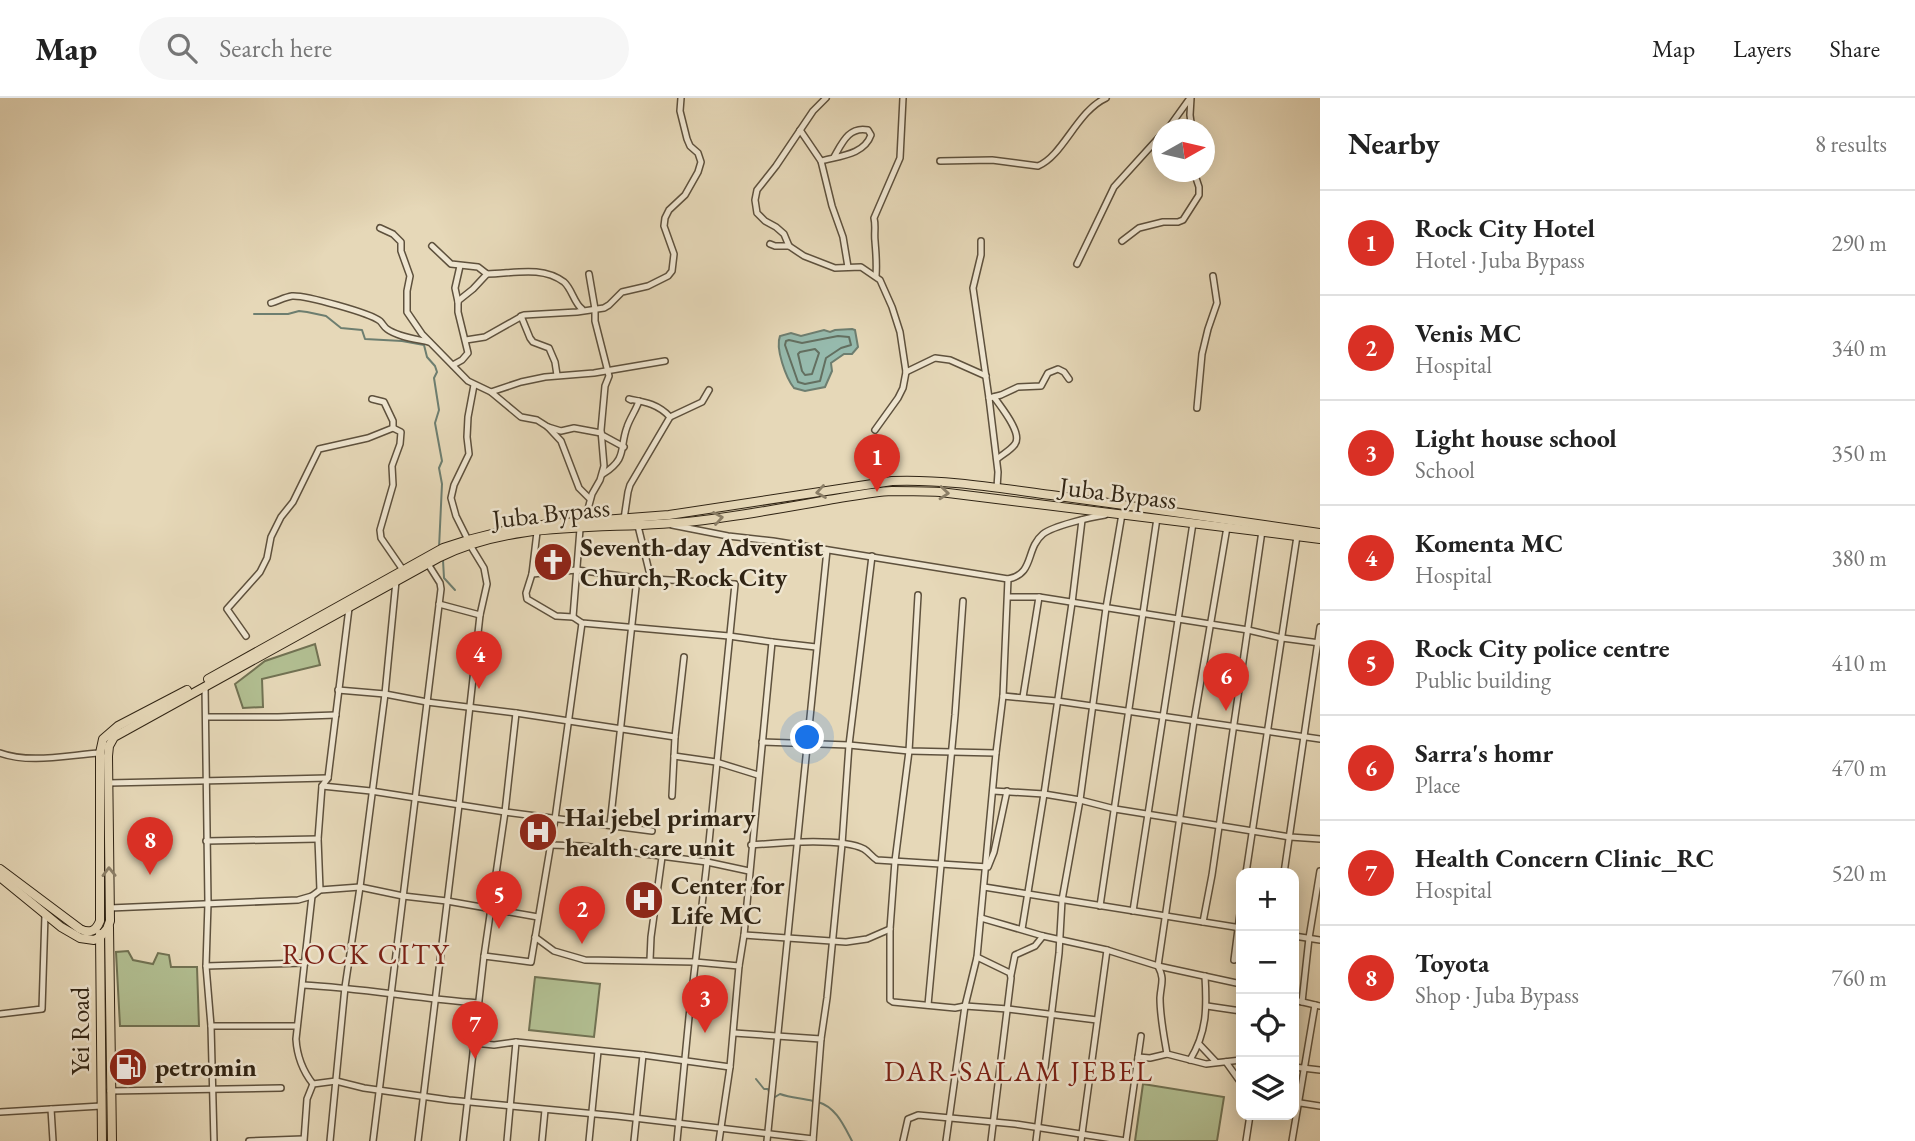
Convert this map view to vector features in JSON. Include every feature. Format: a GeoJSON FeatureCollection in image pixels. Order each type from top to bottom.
{"type":"FeatureCollection","features":[{"type":"Feature","properties":{"kind":"main road","name":"Juba Bypass"},"geometry":{"type":"LineString","coordinates":[[109,926],[108,783],[109,746],[114,737],[469,542],[511,529],[669,515],[891,481],[946,481],[1320,533]]}},
{"type":"Feature","properties":{"kind":"main road","name":"Juba Bypass"},"geometry":{"type":"LineString","coordinates":[[100,753],[103,739],[118,726],[443,548],[469,542],[537,532],[668,525],[888,491],[940,492],[1320,539]]}},
{"type":"Feature","properties":{"kind":"main road"},"geometry":{"type":"LineString","coordinates":[[0,869],[80,929],[93,932],[97,928],[100,921],[100,753]]}},
{"type":"Feature","properties":{"kind":"main road"},"geometry":{"type":"LineString","coordinates":[[0,877],[72,934],[88,940],[105,934],[109,926]]}},
{"type":"Feature","properties":{"kind":"main road","name":"Yei Road"},"geometry":{"type":"LineString","coordinates":[[100,921],[102,1141]]}},
{"type":"Feature","properties":{"kind":"main road","name":"Yei Road"},"geometry":{"type":"LineString","coordinates":[[109,926],[112,1141]]}},
{"type":"Feature","properties":{"kind":"street"},"geometry":{"type":"LineString","coordinates":[[466,340],[485,337],[512,320],[529,314],[604,308],[626,290],[660,281],[668,276],[672,271],[674,254],[664,226],[665,218],[669,210],[685,195],[701,162],[698,153],[687,139],[680,111],[681,98]]}},
{"type":"Feature","properties":{"kind":"street"},"geometry":{"type":"LineString","coordinates":[[826,98],[813,111],[757,190],[755,200],[757,213],[784,234],[789,246],[804,256],[835,268],[861,267],[880,280],[900,332],[906,372],[898,398],[876,430]]}},
{"type":"Feature","properties":{"kind":"street"},"geometry":{"type":"LineString","coordinates":[[876,276],[877,226],[874,218],[900,159],[903,98]]}},
{"type":"Feature","properties":{"kind":"street"},"geometry":{"type":"LineString","coordinates":[[940,161],[992,160],[1038,166],[1046,162],[1087,112],[1106,98]]}},
{"type":"Feature","properties":{"kind":"street"},"geometry":{"type":"LineString","coordinates":[[1175,119],[1190,98]]}},
{"type":"Feature","properties":{"kind":"street"},"geometry":{"type":"LineString","coordinates":[[1190,98],[1191,119]]}},
{"type":"Feature","properties":{"kind":"street"},"geometry":{"type":"LineString","coordinates":[[800,130],[821,161],[843,237],[848,267]]}},
{"type":"Feature","properties":{"kind":"street"},"geometry":{"type":"LineString","coordinates":[[821,161],[854,152],[868,143],[871,135],[868,130],[856,130],[848,135],[834,157]]}},
{"type":"Feature","properties":{"kind":"street"},"geometry":{"type":"LineString","coordinates":[[1077,264],[1114,187],[1152,146]]}},
{"type":"Feature","properties":{"kind":"street"},"geometry":{"type":"LineString","coordinates":[[1122,241],[1139,228],[1183,220],[1199,195],[1197,182]]}},
{"type":"Feature","properties":{"kind":"street"},"geometry":{"type":"LineString","coordinates":[[380,228],[393,234],[401,242],[401,251],[410,276],[407,312],[429,342],[468,381],[491,392],[521,417],[561,431],[574,428],[601,434],[624,447]]}},
{"type":"Feature","properties":{"kind":"street"},"geometry":{"type":"LineString","coordinates":[[981,241],[981,255],[972,288],[986,376],[992,397],[997,488]]}},
{"type":"Feature","properties":{"kind":"street"},"geometry":{"type":"LineString","coordinates":[[770,244],[789,246]]}},
{"type":"Feature","properties":{"kind":"street"},"geometry":{"type":"LineString","coordinates":[[432,246],[451,264],[478,267],[487,274]]}},
{"type":"Feature","properties":{"kind":"street"},"geometry":{"type":"LineString","coordinates":[[453,365],[467,355],[455,288],[460,266]]}},
{"type":"Feature","properties":{"kind":"street"},"geometry":{"type":"LineString","coordinates":[[458,302],[487,274],[521,271],[549,276],[567,286],[581,309],[592,309]]}},
{"type":"Feature","properties":{"kind":"street"},"geometry":{"type":"LineString","coordinates":[[588,509],[602,475],[604,391],[609,380],[592,309],[589,274]]}},
{"type":"Feature","properties":{"kind":"street"},"geometry":{"type":"LineString","coordinates":[[1197,408],[1202,354],[1217,303],[1213,276]]}},
{"type":"Feature","properties":{"kind":"street"},"geometry":{"type":"LineString","coordinates":[[271,303],[294,296],[315,299],[349,308],[381,322],[386,329],[429,342]]}},
{"type":"Feature","properties":{"kind":"street"},"geometry":{"type":"LineString","coordinates":[[521,316],[533,342],[549,348],[555,362],[556,375]]}},
{"type":"Feature","properties":{"kind":"street"},"geometry":{"type":"LineString","coordinates":[[906,372],[935,358],[950,360],[986,376]]}},
{"type":"Feature","properties":{"kind":"street"},"geometry":{"type":"LineString","coordinates":[[491,392],[556,375],[665,361]]}},
{"type":"Feature","properties":{"kind":"street"},"geometry":{"type":"LineString","coordinates":[[992,397],[1018,387],[1041,386],[1048,373],[1058,369],[1069,379]]}},
{"type":"Feature","properties":{"kind":"street"},"geometry":{"type":"LineString","coordinates":[[418,1141],[480,615],[487,584],[486,574],[456,516],[451,498],[454,485],[469,454],[468,417],[474,385]]}},
{"type":"Feature","properties":{"kind":"street"},"geometry":{"type":"LineString","coordinates":[[624,519],[630,485],[670,416],[702,402],[709,390]]}},
{"type":"Feature","properties":{"kind":"street"},"geometry":{"type":"LineString","coordinates":[[992,397],[1010,420],[1018,438],[1017,442],[997,459]]}},
{"type":"Feature","properties":{"kind":"street"},"geometry":{"type":"LineString","coordinates":[[372,399],[384,402],[393,421],[393,428]]}},
{"type":"Feature","properties":{"kind":"street"},"geometry":{"type":"LineString","coordinates":[[631,400],[629,399],[662,408],[670,416]]}},
{"type":"Feature","properties":{"kind":"street"},"geometry":{"type":"LineString","coordinates":[[602,475],[614,466],[620,457],[627,428],[639,401]]}},
{"type":"Feature","properties":{"kind":"street"},"geometry":{"type":"LineString","coordinates":[[548,427],[561,441],[579,488],[590,499]]}},
{"type":"Feature","properties":{"kind":"street"},"geometry":{"type":"LineString","coordinates":[[246,636],[227,609],[260,572],[268,558],[271,537],[281,517],[293,502],[319,449],[368,438],[393,428],[401,432],[400,444],[392,466],[393,485],[380,530],[381,538],[403,570]]}},
{"type":"Feature","properties":{"kind":"street"},"geometry":{"type":"LineString","coordinates":[[668,525],[1008,579],[1023,573],[1034,545],[1042,534],[1090,517],[1122,513],[1080,800],[1062,900],[1052,1014],[1036,1141]]}},
{"type":"Feature","properties":{"kind":"street"},"geometry":{"type":"LineString","coordinates":[[1100,906],[1157,518]]}},
{"type":"Feature","properties":{"kind":"street"},"geometry":{"type":"LineString","coordinates":[[1022,929],[1044,794],[1082,520]]}},
{"type":"Feature","properties":{"kind":"street"},"geometry":{"type":"LineString","coordinates":[[1133,911],[1193,523]]}},
{"type":"Feature","properties":{"kind":"street"},"geometry":{"type":"LineString","coordinates":[[638,526],[652,579]]}},
{"type":"Feature","properties":{"kind":"street"},"geometry":{"type":"LineString","coordinates":[[1167,1054],[1160,998],[1163,976],[1158,966],[1194,721],[1227,527]]}},
{"type":"Feature","properties":{"kind":"street"},"geometry":{"type":"LineString","coordinates":[[573,617],[580,529]]}},
{"type":"Feature","properties":{"kind":"street"},"geometry":{"type":"LineString","coordinates":[[1203,922],[1209,899],[1262,531]]}},
{"type":"Feature","properties":{"kind":"street"},"geometry":{"type":"LineString","coordinates":[[537,532],[527,598],[556,616],[573,617],[582,623],[816,647]]}},
{"type":"Feature","properties":{"kind":"street"},"geometry":{"type":"LineString","coordinates":[[1247,868],[1297,536]]}},
{"type":"Feature","properties":{"kind":"street"},"geometry":{"type":"LineString","coordinates":[[767,1141],[827,550]]}},
{"type":"Feature","properties":{"kind":"street"},"geometry":{"type":"LineString","coordinates":[[313,1084],[336,1081],[467,1102],[720,1127],[814,1140],[849,745],[872,556]]}},
{"type":"Feature","properties":{"kind":"street"},"geometry":{"type":"LineString","coordinates":[[373,1141],[439,604],[440,583],[428,564]]}},
{"type":"Feature","properties":{"kind":"street"},"geometry":{"type":"LineString","coordinates":[[532,574],[577,570],[637,578],[735,584],[677,1141]]}},
{"type":"Feature","properties":{"kind":"street"},"geometry":{"type":"LineString","coordinates":[[610,825],[637,578]]}},
{"type":"Feature","properties":{"kind":"street"},"geometry":{"type":"LineString","coordinates":[[946,1141],[965,1006],[977,957],[1003,696],[1008,579]]}},
{"type":"Feature","properties":{"kind":"street"},"geometry":{"type":"LineString","coordinates":[[330,1141],[345,987],[385,694],[396,582]]}},
{"type":"Feature","properties":{"kind":"street"},"geometry":{"type":"LineString","coordinates":[[918,595],[909,751],[895,861],[890,929],[890,1000],[1008,1009],[1097,1020]]}},
{"type":"Feature","properties":{"kind":"street"},"geometry":{"type":"LineString","coordinates":[[1008,597],[1039,597],[1319,643]]}},
{"type":"Feature","properties":{"kind":"street"},"geometry":{"type":"LineString","coordinates":[[1023,697],[1039,597]]}},
{"type":"Feature","properties":{"kind":"street"},"geometry":{"type":"LineString","coordinates":[[928,1005],[963,601]]}},
{"type":"Feature","properties":{"kind":"street"},"geometry":{"type":"LineString","coordinates":[[439,604],[480,615]]}},
{"type":"Feature","properties":{"kind":"street"},"geometry":{"type":"LineString","coordinates":[[320,890],[318,839],[322,786],[328,778],[349,608]]}},
{"type":"Feature","properties":{"kind":"street"},"geometry":{"type":"LineString","coordinates":[[484,956],[531,962],[555,818],[582,623]]}},
{"type":"Feature","properties":{"kind":"street"},"geometry":{"type":"LineString","coordinates":[[1285,868],[1320,627]]}},
{"type":"Feature","properties":{"kind":"street"},"geometry":{"type":"LineString","coordinates":[[719,1141],[734,1034],[772,642]]}},
{"type":"Feature","properties":{"kind":"street"},"geometry":{"type":"LineString","coordinates":[[672,796],[684,657]]}},
{"type":"Feature","properties":{"kind":"street"},"geometry":{"type":"LineString","coordinates":[[205,686],[208,903],[206,966],[211,1027],[214,1141]]}},
{"type":"Feature","properties":{"kind":"street"},"geometry":{"type":"LineString","coordinates":[[338,690],[385,694],[675,737]]}},
{"type":"Feature","properties":{"kind":"street"},"geometry":{"type":"LineString","coordinates":[[1003,696],[1057,701],[1320,739]]}},
{"type":"Feature","properties":{"kind":"street"},"geometry":{"type":"LineString","coordinates":[[463,1141],[516,713]]}},
{"type":"Feature","properties":{"kind":"street"},"geometry":{"type":"LineString","coordinates":[[206,717],[278,718],[336,715]]}},
{"type":"Feature","properties":{"kind":"street"},"geometry":{"type":"LineString","coordinates":[[762,742],[996,754]]}},
{"type":"Feature","properties":{"kind":"street"},"geometry":{"type":"LineString","coordinates":[[0,753],[15,757],[33,757],[100,753]]}},
{"type":"Feature","properties":{"kind":"street"},"geometry":{"type":"LineString","coordinates":[[674,757],[716,762],[758,775]]}},
{"type":"Feature","properties":{"kind":"street"},"geometry":{"type":"LineString","coordinates":[[108,783],[328,778]]}},
{"type":"Feature","properties":{"kind":"street"},"geometry":{"type":"LineString","coordinates":[[322,786],[652,831]]}},
{"type":"Feature","properties":{"kind":"street"},"geometry":{"type":"LineString","coordinates":[[993,790],[1044,794],[1115,809],[1290,837],[1320,839]]}},
{"type":"Feature","properties":{"kind":"street"},"geometry":{"type":"LineString","coordinates":[[751,845],[797,842],[842,844],[863,849],[877,860],[988,867],[994,852],[1007,791]]}},
{"type":"Feature","properties":{"kind":"street"},"geometry":{"type":"LineString","coordinates":[[206,841],[318,839]]}},
{"type":"Feature","properties":{"kind":"street"},"geometry":{"type":"LineString","coordinates":[[550,845],[583,846],[707,862],[749,872]]}},
{"type":"Feature","properties":{"kind":"street"},"geometry":{"type":"LineString","coordinates":[[650,960],[662,856]]}},
{"type":"Feature","properties":{"kind":"street"},"geometry":{"type":"LineString","coordinates":[[1302,1002],[1320,871]]}},
{"type":"Feature","properties":{"kind":"street"},"geometry":{"type":"LineString","coordinates":[[110,908],[298,900],[312,896],[320,890],[360,887],[538,917]]}},
{"type":"Feature","properties":{"kind":"street"},"geometry":{"type":"LineString","coordinates":[[984,887],[1236,927]]}},
{"type":"Feature","properties":{"kind":"street"},"geometry":{"type":"LineString","coordinates":[[312,896],[297,1026],[297,1049],[304,1073],[313,1084]]}},
{"type":"Feature","properties":{"kind":"street"},"geometry":{"type":"LineString","coordinates":[[0,1014],[42,1009],[45,915]]}},
{"type":"Feature","properties":{"kind":"street"},"geometry":{"type":"LineString","coordinates":[[981,918],[1158,966],[1236,983]]}},
{"type":"Feature","properties":{"kind":"street"},"geometry":{"type":"LineString","coordinates":[[744,935],[846,942],[867,939],[890,929]]}},
{"type":"Feature","properties":{"kind":"street"},"geometry":{"type":"LineString","coordinates":[[1234,960],[1239,931]]}},
{"type":"Feature","properties":{"kind":"street"},"geometry":{"type":"LineString","coordinates":[[991,1141],[1015,955],[1035,946],[1043,936]]}},
{"type":"Feature","properties":{"kind":"street"},"geometry":{"type":"LineString","coordinates":[[535,937],[554,951],[584,960],[650,960],[739,966]]}},
{"type":"Feature","properties":{"kind":"street"},"geometry":{"type":"LineString","coordinates":[[1299,937],[1320,940]]}},
{"type":"Feature","properties":{"kind":"street"},"geometry":{"type":"LineString","coordinates":[[1082,1138],[1107,950]]}},
{"type":"Feature","properties":{"kind":"street"},"geometry":{"type":"LineString","coordinates":[[977,957],[1011,975]]}},
{"type":"Feature","properties":{"kind":"street"},"geometry":{"type":"LineString","coordinates":[[206,966],[305,962]]}},
{"type":"Feature","properties":{"kind":"street"},"geometry":{"type":"LineString","coordinates":[[1190,1060],[1199,1044],[1207,1006],[1205,976]]}},
{"type":"Feature","properties":{"kind":"street"},"geometry":{"type":"LineString","coordinates":[[303,985],[345,987],[478,1003]]}},
{"type":"Feature","properties":{"kind":"street"},"geometry":{"type":"LineString","coordinates":[[1299,1001],[1318,1006],[1299,1089]]}},
{"type":"Feature","properties":{"kind":"street"},"geometry":{"type":"LineString","coordinates":[[1207,1006],[1236,1010]]}},
{"type":"Feature","properties":{"kind":"street"},"geometry":{"type":"LineString","coordinates":[[211,1027],[297,1026]]}},
{"type":"Feature","properties":{"kind":"street"},"geometry":{"type":"LineString","coordinates":[[734,1034],[821,1039]]}},
{"type":"Feature","properties":{"kind":"street"},"geometry":{"type":"LineString","coordinates":[[903,1141],[906,1123],[912,1116],[918,1115],[993,1121],[1082,1138],[1126,1141],[1140,1036]]}},
{"type":"Feature","properties":{"kind":"street"},"geometry":{"type":"LineString","coordinates":[[474,1043],[494,1045],[516,1042],[730,1067]]}},
{"type":"Feature","properties":{"kind":"street"},"geometry":{"type":"LineString","coordinates":[[507,1141],[516,1042]]}},
{"type":"Feature","properties":{"kind":"street"},"geometry":{"type":"LineString","coordinates":[[1199,1044],[1216,1062]]}},
{"type":"Feature","properties":{"kind":"street"},"geometry":{"type":"LineString","coordinates":[[589,1141],[598,1051]]}},
{"type":"Feature","properties":{"kind":"street"},"geometry":{"type":"LineString","coordinates":[[1138,1057],[1150,1058],[1167,1054],[1206,1064],[1236,1061]]}},
{"type":"Feature","properties":{"kind":"street"},"geometry":{"type":"LineString","coordinates":[[634,1141],[643,1055]]}},
{"type":"Feature","properties":{"kind":"street"},"geometry":{"type":"LineString","coordinates":[[1226,1062],[1236,1076]]}},
{"type":"Feature","properties":{"kind":"street"},"geometry":{"type":"LineString","coordinates":[[1299,1068],[1320,1070]]}},
{"type":"Feature","properties":{"kind":"street"},"geometry":{"type":"LineString","coordinates":[[249,1141],[304,1140],[309,1091],[313,1084]]}},
{"type":"Feature","properties":{"kind":"street"},"geometry":{"type":"LineString","coordinates":[[110,1091],[281,1088]]}},
{"type":"Feature","properties":{"kind":"street"},"geometry":{"type":"LineString","coordinates":[[1299,1102],[1320,1105]]}},
{"type":"Feature","properties":{"kind":"street"},"geometry":{"type":"LineString","coordinates":[[0,1112],[101,1105]]}},
{"type":"Feature","properties":{"kind":"street"},"geometry":{"type":"LineString","coordinates":[[51,1109],[53,1141]]}},
{"type":"Feature","properties":{"kind":"street"},"geometry":{"type":"LineString","coordinates":[[542,1141],[545,1110]]}},
{"type":"Feature","properties":{"kind":"street"},"geometry":{"type":"LineString","coordinates":[[1246,1141],[1249,1120]]}},
{"type":"Feature","properties":{"kind":"street"},"geometry":{"type":"LineString","coordinates":[[1292,1141],[1294,1120]]}},
{"type":"Feature","properties":{"kind":"green space"},"geometry":{"type":"Polygon","coordinates":[[[315,644],[320,665],[262,679],[263,707],[243,708],[235,684],[265,661],[315,644]]]}},
{"type":"Feature","properties":{"kind":"green space"},"geometry":{"type":"Polygon","coordinates":[[[128,951],[133,960],[153,964],[158,953],[169,955],[171,967],[197,967],[199,1026],[120,1026],[116,952],[128,951]]]}},
{"type":"Feature","properties":{"kind":"green space"},"geometry":{"type":"Polygon","coordinates":[[[535,977],[600,984],[594,1037],[529,1030],[535,977]]]}},
{"type":"Feature","properties":{"kind":"green space"},"geometry":{"type":"Polygon","coordinates":[[[1143,1084],[1224,1097],[1217,1141],[1135,1141],[1143,1084]]]}},
{"type":"Feature","properties":{"kind":"water"},"geometry":{"type":"Polygon","coordinates":[[[855,330],[858,347],[852,354],[844,354],[831,363],[832,371],[825,387],[805,391],[794,388],[782,363],[780,336],[855,330]]]}},
{"type":"Feature","properties":{"kind":"waterway"},"geometry":{"type":"LineString","coordinates":[[254,314],[307,312],[326,316],[341,328],[362,330],[365,339],[424,345],[427,357],[437,372],[434,378],[439,410],[435,423],[442,461],[439,468],[442,484],[439,548]]}},
{"type":"Feature","properties":{"kind":"waterway"},"geometry":{"type":"LineString","coordinates":[[443,560],[444,578],[455,590]]}},
{"type":"Feature","properties":{"kind":"waterway"},"geometry":{"type":"LineString","coordinates":[[756,1079],[769,1092]]}},
{"type":"Feature","properties":{"kind":"waterway"},"geometry":{"type":"LineString","coordinates":[[775,1097],[780,1094],[813,1101]]}},
{"type":"Feature","properties":{"kind":"waterway"},"geometry":{"type":"LineString","coordinates":[[818,1102],[835,1113],[852,1141]]}},
{"type":"Feature","properties":{"kind":"place","name":"Rock City Hotel"},"geometry":{"type":"Point","coordinates":[877,492]}},
{"type":"Feature","properties":{"kind":"place","name":"Seventh-day Adventist Church, Rock City"},"geometry":{"type":"Point","coordinates":[553,562]}},
{"type":"Feature","properties":{"kind":"place","name":"Komenta MC"},"geometry":{"type":"Point","coordinates":[479,689]}},
{"type":"Feature","properties":{"kind":"place","name":"Sarra's homr"},"geometry":{"type":"Point","coordinates":[1226,711]}},
{"type":"Feature","properties":{"kind":"place","name":"Hai jebel primary health care unit"},"geometry":{"type":"Point","coordinates":[538,832]}},
{"type":"Feature","properties":{"kind":"place","name":"Toyota"},"geometry":{"type":"Point","coordinates":[150,875]}},
{"type":"Feature","properties":{"kind":"place","name":"Center for Life MC"},"geometry":{"type":"Point","coordinates":[644,900]}},
{"type":"Feature","properties":{"kind":"place","name":"Rock City police centre"},"geometry":{"type":"Point","coordinates":[499,929]}},
{"type":"Feature","properties":{"kind":"place","name":"Venis MC"},"geometry":{"type":"Point","coordinates":[582,944]}},
{"type":"Feature","properties":{"kind":"place","name":"Light house school"},"geometry":{"type":"Point","coordinates":[705,1033]}},
{"type":"Feature","properties":{"kind":"place","name":"Health Concern Clinic_RC"},"geometry":{"type":"Point","coordinates":[475,1059]}},
{"type":"Feature","properties":{"kind":"place","name":"petromin"},"geometry":{"type":"Point","coordinates":[128,1067]}},
{"type":"Feature","properties":{"kind":"district","name":"ROCK CITY"},"geometry":{"type":"Point","coordinates":[366,954]}},
{"type":"Feature","properties":{"kind":"district","name":"DAR-SALAM JEBEL"},"geometry":{"type":"Point","coordinates":[1019,1071]}}]}
